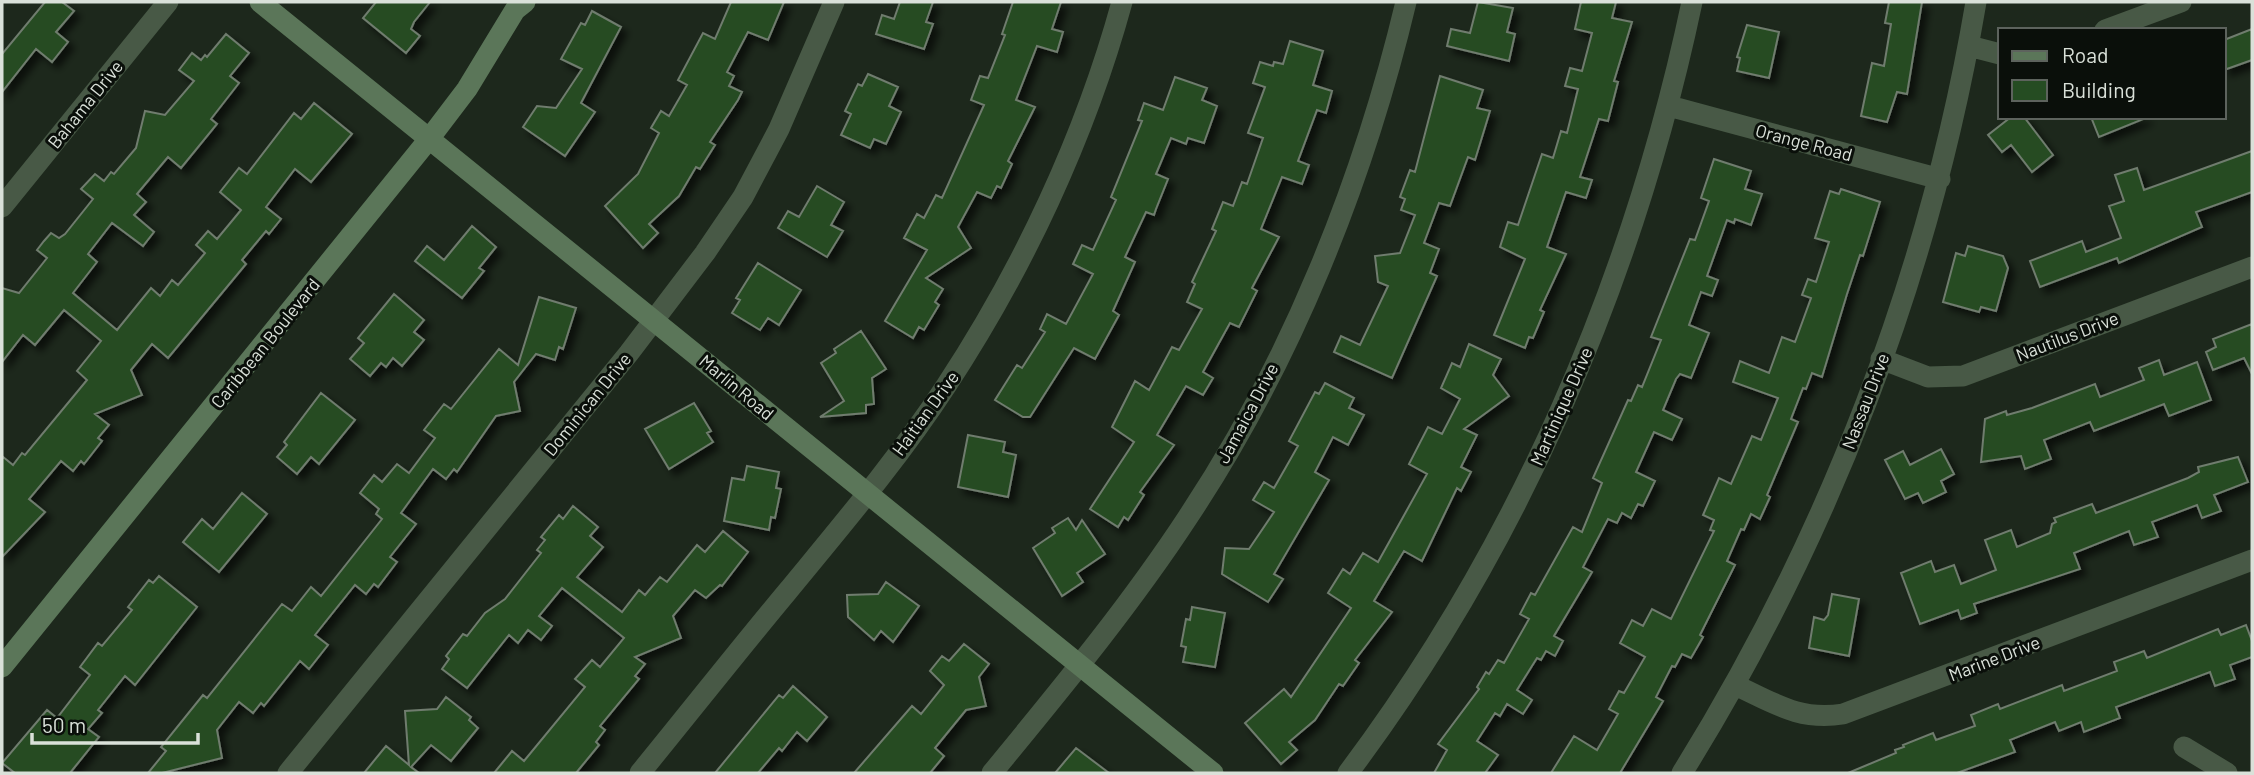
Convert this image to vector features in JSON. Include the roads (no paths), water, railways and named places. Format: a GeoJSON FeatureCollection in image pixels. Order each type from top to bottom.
{"type":"FeatureCollection","features":[{"type":"Feature","properties":{"kind":"street","name":"Bahama Drive"},"geometry":{"type":"LineString","coordinates":[[2,207],[168,2]]}},
{"type":"Feature","properties":{"kind":"street","name":"Marlin Road"},"geometry":{"type":"LineString","coordinates":[[260,2],[1213,773]]}},
{"type":"Feature","properties":{"kind":"street","name":"Dominican Drive"},"geometry":{"type":"LineString","coordinates":[[288,773],[655,319],[743,197],[791,104],[834,2]]}},
{"type":"Feature","properties":{"kind":"street","name":"Haitian Drive"},"geometry":{"type":"LineString","coordinates":[[640,773],[867,493],[959,366],[1033,233],[1082,122],[1122,2]]}},
{"type":"Feature","properties":{"kind":"street","name":"Jamaica Drive"},"geometry":{"type":"LineString","coordinates":[[992,773],[1079,665],[1190,515],[1270,373],[1315,277],[1354,177],[1378,106],[1406,2]]}},
{"type":"Feature","properties":{"kind":"street","name":"Martinique Drive"},"geometry":{"type":"LineString","coordinates":[[1348,773],[1399,705],[1441,638],[1491,551],[1539,458],[1604,309],[1669,106],[1692,2]]}},
{"type":"Feature","properties":{"kind":"street","name":"Nassau Drive"},"geometry":{"type":"LineString","coordinates":[[1682,773],[1735,685],[1810,536],[1881,359],[1940,179],[1976,2]]}},
{"type":"Feature","properties":{"kind":"street"},"geometry":{"type":"LineString","coordinates":[[2110,28],[2181,2]]}},
{"type":"Feature","properties":{"kind":"street","name":"Caribbean Boulevard"},"geometry":{"type":"LineString","coordinates":[[2,667],[429,139],[467,89],[518,4]]}},
{"type":"Feature","properties":{"kind":"street"},"geometry":{"type":"LineString","coordinates":[[1969,46],[1998,53]]}},
{"type":"Feature","properties":{"kind":"street","name":"Orange Road"},"geometry":{"type":"LineString","coordinates":[[1669,106],[1940,179]]}},
{"type":"Feature","properties":{"kind":"street","name":"Nautilus Drive"},"geometry":{"type":"LineString","coordinates":[[1881,359],[1928,377],[1963,376],[2252,267]]}},
{"type":"Feature","properties":{"kind":"street","name":"Marine Drive"},"geometry":{"type":"LineString","coordinates":[[1735,685],[1803,715],[1821,717],[1843,714],[2252,560]]}},
{"type":"Feature","properties":{"kind":"street"},"geometry":{"type":"LineString","coordinates":[[2184,747],[2227,773]]}}]}
